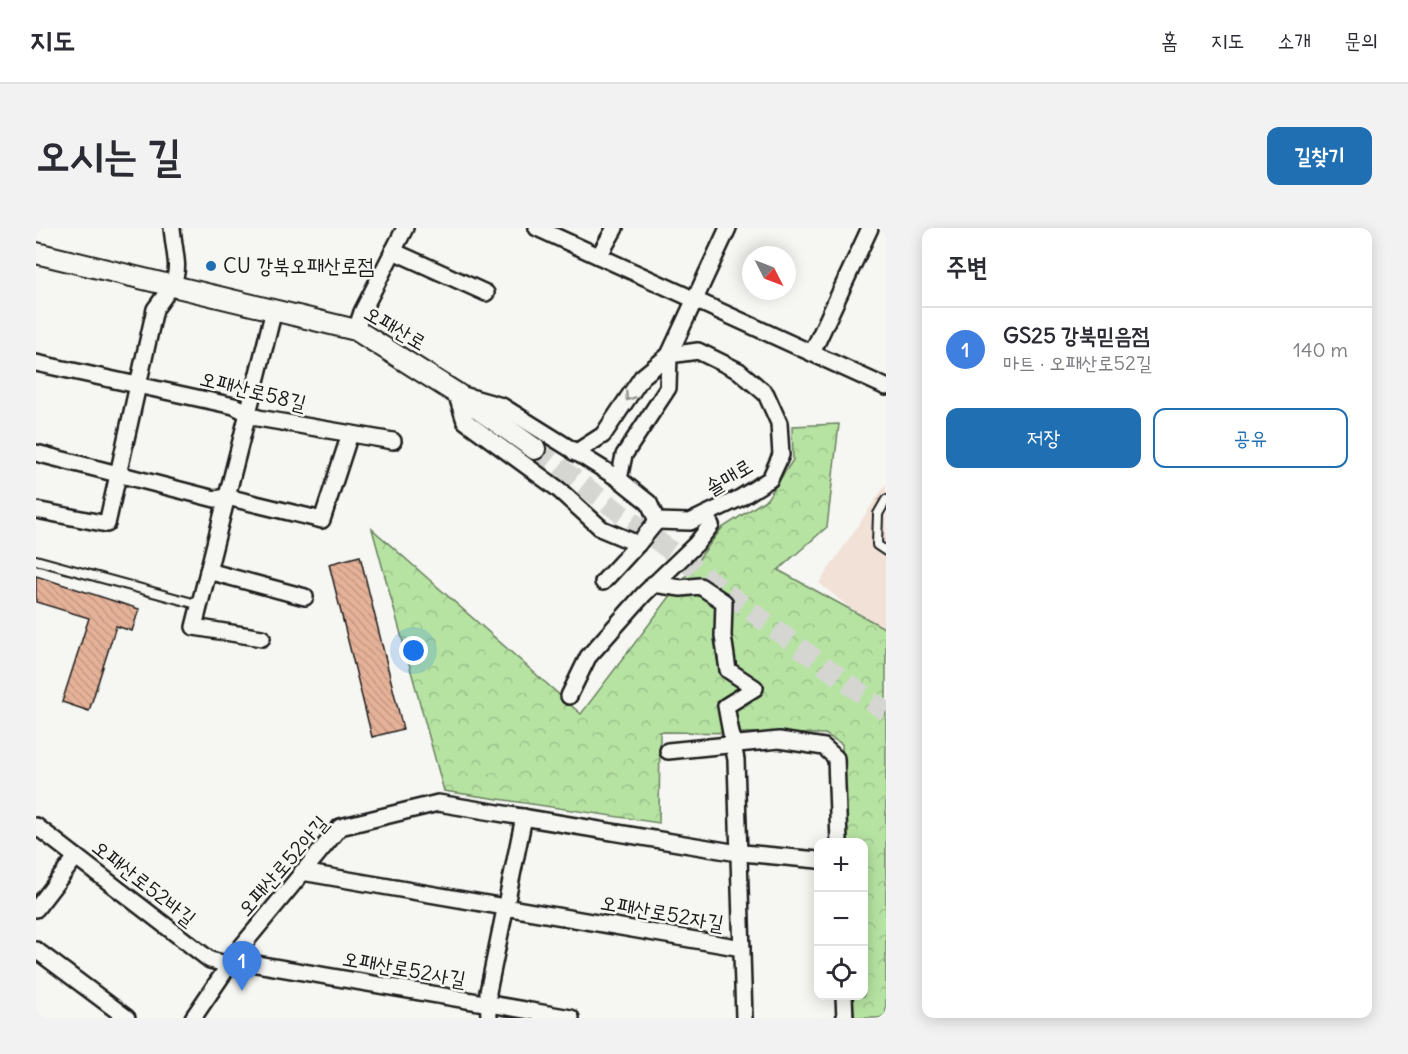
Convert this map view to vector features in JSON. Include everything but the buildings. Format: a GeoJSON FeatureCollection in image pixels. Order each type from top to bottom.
{"type":"FeatureCollection","features":[{"type":"Feature","properties":{"kind":"street"},"geometry":{"type":"LineString","coordinates":[[36,510],[107,524],[155,309],[173,286],[179,270],[172,228]]}},
{"type":"Feature","properties":{"kind":"street"},"geometry":{"type":"LineString","coordinates":[[357,330],[362,312],[405,228]]}},
{"type":"Feature","properties":{"kind":"street"},"geometry":{"type":"LineString","coordinates":[[537,228],[886,387]]}},
{"type":"Feature","properties":{"kind":"street"},"geometry":{"type":"LineString","coordinates":[[599,256],[615,228]]}},
{"type":"Feature","properties":{"kind":"street"},"geometry":{"type":"LineString","coordinates":[[619,479],[624,455],[668,388],[669,355],[728,228]]}},
{"type":"Feature","properties":{"kind":"street"},"geometry":{"type":"LineString","coordinates":[[812,353],[870,228]]}},
{"type":"Feature","properties":{"kind":"street"},"geometry":{"type":"LineString","coordinates":[[393,251],[486,293]]}},
{"type":"Feature","properties":{"kind":"street","name":"오패산로"},"geometry":{"type":"LineString","coordinates":[[36,254],[357,330],[456,393],[535,449]]}},
{"type":"Feature","properties":{"kind":"street"},"geometry":{"type":"LineString","coordinates":[[262,639],[194,627],[274,310]]}},
{"type":"Feature","properties":{"kind":"street","name":"솔매로"},"geometry":{"type":"LineString","coordinates":[[657,521],[690,522],[705,515],[770,479],[781,455],[779,423],[766,394],[739,371],[698,351],[669,355]]}},
{"type":"Feature","properties":{"kind":"street"},"geometry":{"type":"LineString","coordinates":[[575,453],[603,435],[642,376],[669,355]]}},
{"type":"Feature","properties":{"kind":"street","name":"오패산로58길"},"geometry":{"type":"LineString","coordinates":[[36,363],[234,406],[258,418],[393,441]]}},
{"type":"Feature","properties":{"kind":"street"},"geometry":{"type":"LineString","coordinates":[[456,393],[502,406],[619,479],[649,503],[657,521],[603,582]]}},
{"type":"Feature","properties":{"kind":"street"},"geometry":{"type":"LineString","coordinates":[[456,393],[465,421],[558,489],[602,529],[638,544]]}},
{"type":"Feature","properties":{"kind":"street"},"geometry":{"type":"LineString","coordinates":[[36,453],[215,499],[227,497],[322,520],[350,434]]}},
{"type":"Feature","properties":{"kind":"street"},"geometry":{"type":"LineString","coordinates":[[569,696],[588,657],[653,584],[696,544],[711,525],[705,515]]}},
{"type":"Feature","properties":{"kind":"street"},"geometry":{"type":"LineString","coordinates":[[208,571],[305,597]]}},
{"type":"Feature","properties":{"kind":"street"},"geometry":{"type":"LineString","coordinates":[[653,584],[681,588],[700,586],[724,602],[723,636],[728,670],[755,688],[726,706],[736,760],[742,948]]}},
{"type":"Feature","properties":{"kind":"street"},"geometry":{"type":"LineString","coordinates":[[668,751],[779,740],[824,747],[836,758],[838,838]]}},
{"type":"Feature","properties":{"kind":"street","name":"오패산로52아길"},"geometry":{"type":"LineString","coordinates":[[193,1018],[242,946],[340,827],[438,803],[740,852],[814,859]]}},
{"type":"Feature","properties":{"kind":"street"},"geometry":{"type":"LineString","coordinates":[[489,1012],[488,992],[524,817]]}},
{"type":"Feature","properties":{"kind":"street","name":"오패산로52바길"},"geometry":{"type":"LineString","coordinates":[[36,826],[210,960],[230,965]]}},
{"type":"Feature","properties":{"kind":"street"},"geometry":{"type":"LineString","coordinates":[[36,909],[76,857]]}},
{"type":"Feature","properties":{"kind":"street","name":"오패산로52자길"},"geometry":{"type":"LineString","coordinates":[[302,872],[742,948],[744,1018]]}},
{"type":"Feature","properties":{"kind":"street"},"geometry":{"type":"LineString","coordinates":[[36,950],[127,1018]]}},
{"type":"Feature","properties":{"kind":"street","name":"오패산로52사길"},"geometry":{"type":"LineString","coordinates":[[230,965],[245,962],[489,1012],[571,1018]]}},
{"type":"Feature","properties":{"kind":"street"},"geometry":{"type":"LineString","coordinates":[[844,1000],[845,1018]]}},
{"type":"Feature","properties":{"kind":"lane"},"geometry":{"type":"LineString","coordinates":[[886,500],[878,514],[877,545],[886,551]]}},
{"type":"Feature","properties":{"kind":"lane"},"geometry":{"type":"LineString","coordinates":[[36,560],[200,605]]}},
{"type":"Feature","properties":{"kind":"shaded area"},"geometry":{"type":"Polygon","coordinates":[[[886,484],[886,637],[819,583],[886,484]]]}},
{"type":"Feature","properties":{"kind":"green space"},"geometry":{"type":"Polygon","coordinates":[[[839,424],[827,527],[778,570],[886,629],[886,1018],[853,1018],[852,1000],[868,1000],[868,838],[846,838],[842,744],[825,734],[660,732],[659,823],[444,791],[372,529],[581,714],[722,528],[767,499],[793,460],[792,426],[839,424]]]}},
{"type":"Feature","properties":{"kind":"tunnel"},"geometry":{"type":"LineString","coordinates":[[535,449],[886,712]]}},
{"type":"Feature","properties":{"kind":"place","name":"CU 강북오패산로점"},"geometry":{"type":"Point","coordinates":[211,266]}},
{"type":"Feature","properties":{"kind":"place","name":"GS25 강북믿음점"},"geometry":{"type":"Point","coordinates":[242,991]}}]}
